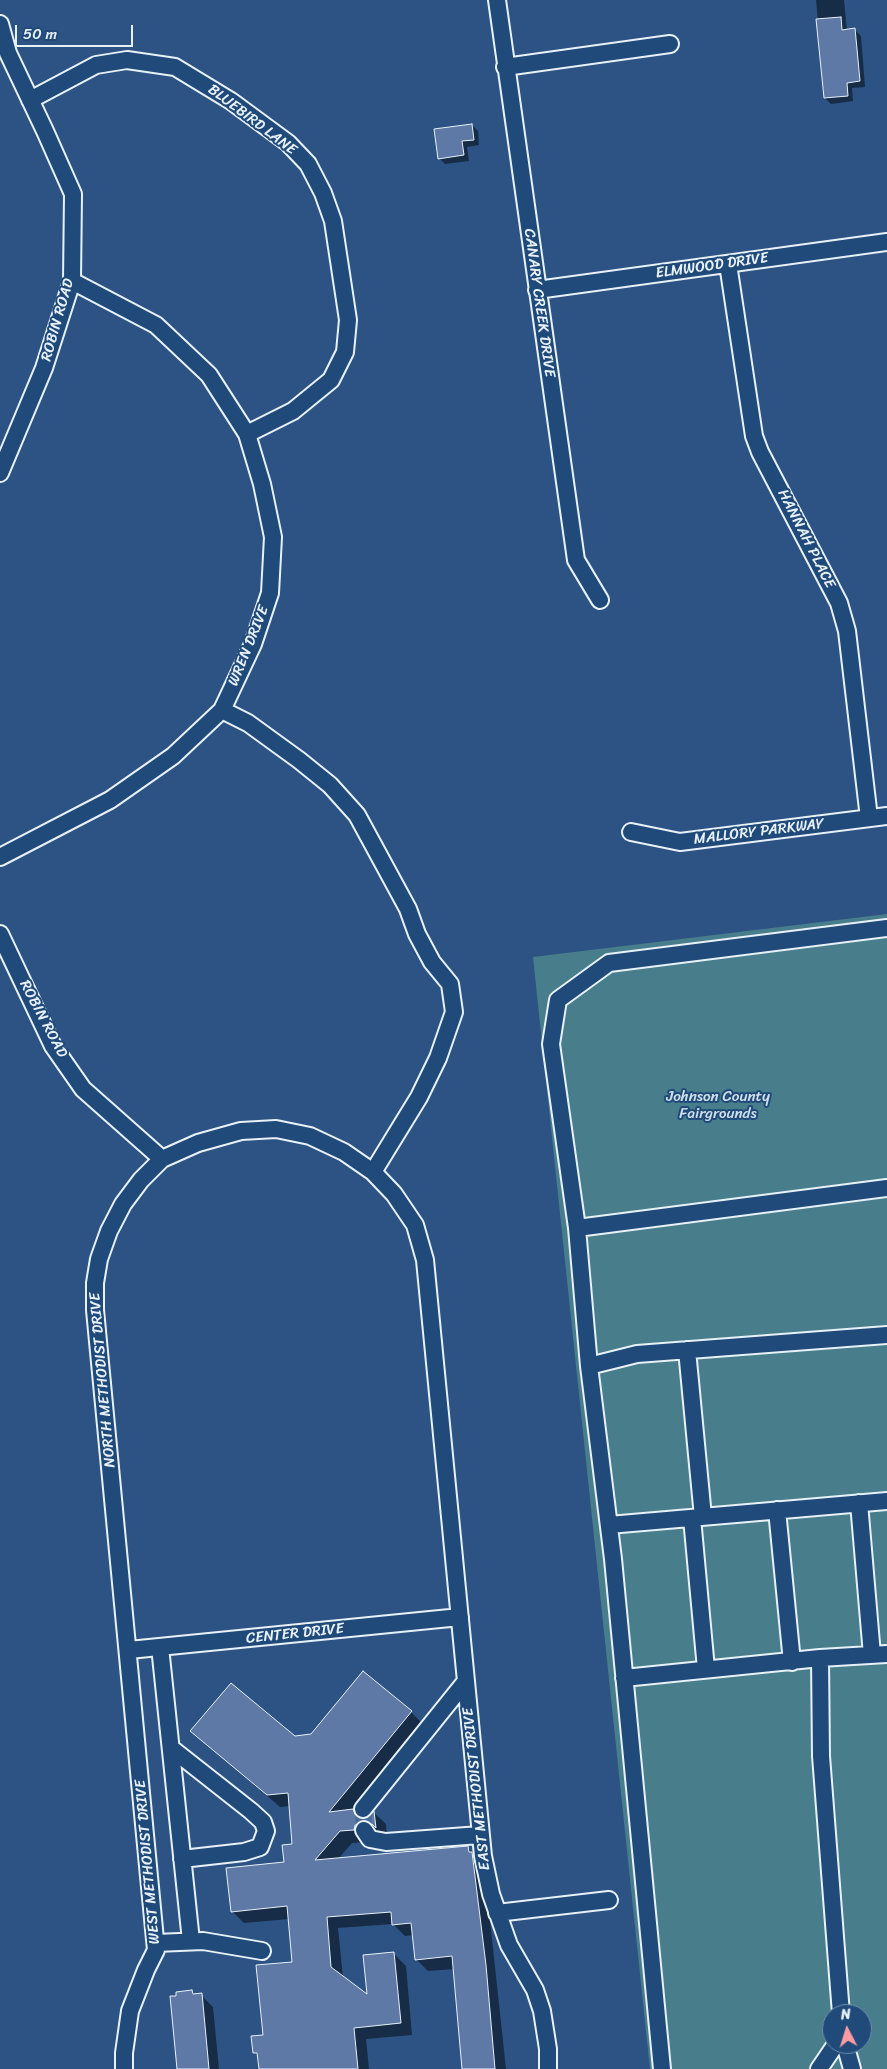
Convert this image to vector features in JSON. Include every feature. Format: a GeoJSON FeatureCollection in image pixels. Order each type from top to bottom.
{"type":"FeatureCollection","features":[{"type":"Feature","properties":{"kind":"street","name":"CANARY CREEK DRIVE"},"geometry":{"type":"LineString","coordinates":[[497,0],[576,560],[600,600]]}},
{"type":"Feature","properties":{"kind":"street","name":"ROBIN ROAD"},"geometry":{"type":"LineString","coordinates":[[0,24],[8,53],[73,194],[72,281],[44,368],[0,472]]}},
{"type":"Feature","properties":{"kind":"street"},"geometry":{"type":"LineString","coordinates":[[505,67],[670,44]]}},
{"type":"Feature","properties":{"kind":"street","name":"BLUEBIRD LANE"},"geometry":{"type":"LineString","coordinates":[[30,100],[96,65],[127,60],[175,67],[238,106],[288,143],[308,164],[324,193],[333,221],[348,320],[346,352],[331,380],[293,411],[247,434]]}},
{"type":"Feature","properties":{"kind":"street","name":"ELMWOOD DRIVE"},"geometry":{"type":"LineString","coordinates":[[537,290],[887,242]]}},
{"type":"Feature","properties":{"kind":"street","name":"HANNAH PLACE"},"geometry":{"type":"LineString","coordinates":[[728,264],[754,436],[760,452],[839,603],[846,631],[869,818]]}},
{"type":"Feature","properties":{"kind":"street","name":"WREN DRIVE"},"geometry":{"type":"LineString","coordinates":[[0,857],[110,800],[173,756],[222,710],[253,644],[270,593],[273,537],[262,484],[247,434],[209,375],[156,325],[72,281]]}},
{"type":"Feature","properties":{"kind":"street"},"geometry":{"type":"LineString","coordinates":[[222,710],[248,723],[299,760],[330,785],[357,815],[408,909],[417,934],[432,962],[450,984],[454,1012],[438,1058],[419,1097],[373,1172]]}},
{"type":"Feature","properties":{"kind":"street","name":"MALLORY PARKWAY"},"geometry":{"type":"LineString","coordinates":[[631,832],[680,842],[887,816]]}},
{"type":"Feature","properties":{"kind":"street"},"geometry":{"type":"LineString","coordinates":[[662,2069],[609,1525],[589,1366],[577,1228],[551,1044],[558,1000],[609,963],[887,928]]}},
{"type":"Feature","properties":{"kind":"street","name":"ROBIN ROAD"},"geometry":{"type":"LineString","coordinates":[[0,934],[53,1046],[83,1089],[162,1159]]}},
{"type":"Feature","properties":{"kind":"street","name":"NORTH METHODIST DRIVE"},"geometry":{"type":"LineString","coordinates":[[129,1650],[95,1310],[95,1283],[99,1259],[109,1232],[123,1204],[141,1180],[162,1159],[198,1142],[241,1131],[276,1129],[310,1136],[344,1152],[373,1172],[394,1194],[415,1225],[425,1260],[460,1617]]}},
{"type":"Feature","properties":{"kind":"street"},"geometry":{"type":"LineString","coordinates":[[577,1228],[887,1188]]}},
{"type":"Feature","properties":{"kind":"street"},"geometry":{"type":"LineString","coordinates":[[589,1366],[637,1354],[887,1335]]}},
{"type":"Feature","properties":{"kind":"street"},"geometry":{"type":"LineString","coordinates":[[687,1350],[706,1669]]}},
{"type":"Feature","properties":{"kind":"street"},"geometry":{"type":"LineString","coordinates":[[609,1525],[887,1501]]}},
{"type":"Feature","properties":{"kind":"street"},"geometry":{"type":"LineString","coordinates":[[624,1678],[820,1658],[880,1654],[859,1503]]}},
{"type":"Feature","properties":{"kind":"street"},"geometry":{"type":"LineString","coordinates":[[777,1510],[792,1662]]}},
{"type":"Feature","properties":{"kind":"street","name":"CENTER DRIVE"},"geometry":{"type":"LineString","coordinates":[[129,1650],[460,1617]]}},
{"type":"Feature","properties":{"kind":"street","name":"EAST METHODIST DRIVE"},"geometry":{"type":"LineString","coordinates":[[460,1617],[482,1856],[497,1913],[509,1945],[535,1990],[548,2049],[548,2069]]}},
{"type":"Feature","properties":{"kind":"street"},"geometry":{"type":"LineString","coordinates":[[160,1647],[191,1941]]}},
{"type":"Feature","properties":{"kind":"street","name":"WEST METHODIST DRIVE"},"geometry":{"type":"LineString","coordinates":[[124,2069],[124,2053],[130,2011],[156,1950],[129,1650]]}},
{"type":"Feature","properties":{"kind":"street"},"geometry":{"type":"LineString","coordinates":[[820,1658],[821,1756],[840,2004]]}},
{"type":"Feature","properties":{"kind":"street"},"geometry":{"type":"LineString","coordinates":[[364,1809],[466,1681]]}},
{"type":"Feature","properties":{"kind":"street"},"geometry":{"type":"LineString","coordinates":[[171,1748],[251,1810],[263,1822],[266,1831],[260,1847],[252,1850],[182,1859]]}},
{"type":"Feature","properties":{"kind":"street"},"geometry":{"type":"LineString","coordinates":[[364,1830],[370,1838],[386,1842],[480,1835]]}},
{"type":"Feature","properties":{"kind":"street"},"geometry":{"type":"LineString","coordinates":[[497,1913],[609,1900]]}},
{"type":"Feature","properties":{"kind":"street"},"geometry":{"type":"LineString","coordinates":[[156,1943],[203,1941],[262,1951]]}},
{"type":"Feature","properties":{"kind":"street"},"geometry":{"type":"LineString","coordinates":[[819,2069],[829,2054]]}},
{"type":"Feature","properties":{"kind":"street"},"geometry":{"type":"LineString","coordinates":[[848,2054],[852,2069]]}},
{"type":"Feature","properties":{"kind":"green space","name":"Johnson County Fairgrounds"},"geometry":{"type":"Polygon","coordinates":[[[887,914],[887,2069],[650,2069],[533,957],[887,914]]]}},
{"type":"Feature","properties":{"kind":"building"},"geometry":{"type":"Polygon","coordinates":[[[841,17],[842,30],[855,28],[860,81],[847,83],[848,96],[824,98],[816,19],[841,17]]]}},
{"type":"Feature","properties":{"kind":"building"},"geometry":{"type":"Polygon","coordinates":[[[472,124],[474,140],[462,141],[464,155],[438,159],[434,129],[472,124]]]}},
{"type":"Feature","properties":{"kind":"building"},"geometry":{"type":"Polygon","coordinates":[[[363,1671],[412,1711],[329,1812],[353,1809],[356,1816],[362,1819],[367,1818],[374,1811],[376,1828],[369,1821],[363,1820],[355,1825],[354,1830],[340,1831],[315,1860],[468,1846],[469,1852],[472,1852],[486,1965],[495,2069],[462,2069],[452,1956],[415,1960],[411,1923],[392,1925],[391,1912],[327,1917],[331,1967],[367,1994],[363,1955],[394,1952],[401,2023],[354,2028],[358,2069],[259,2069],[257,2053],[253,2053],[251,2036],[263,2035],[256,1965],[292,1962],[287,1906],[231,1912],[226,1868],[284,1862],[282,1845],[292,1844],[288,1793],[267,1795],[190,1731],[231,1683],[295,1736],[311,1734],[363,1671]]]}},
{"type":"Feature","properties":{"kind":"building"},"geometry":{"type":"Polygon","coordinates":[[[192,1990],[193,1994],[202,1993],[209,2069],[177,2069],[170,1996],[176,1996],[176,1992],[192,1990]]]}},
{"type":"Feature","properties":{"kind":"tunnel"},"geometry":{"type":"LineString","coordinates":[[363,1809],[364,1830]]}}]}
